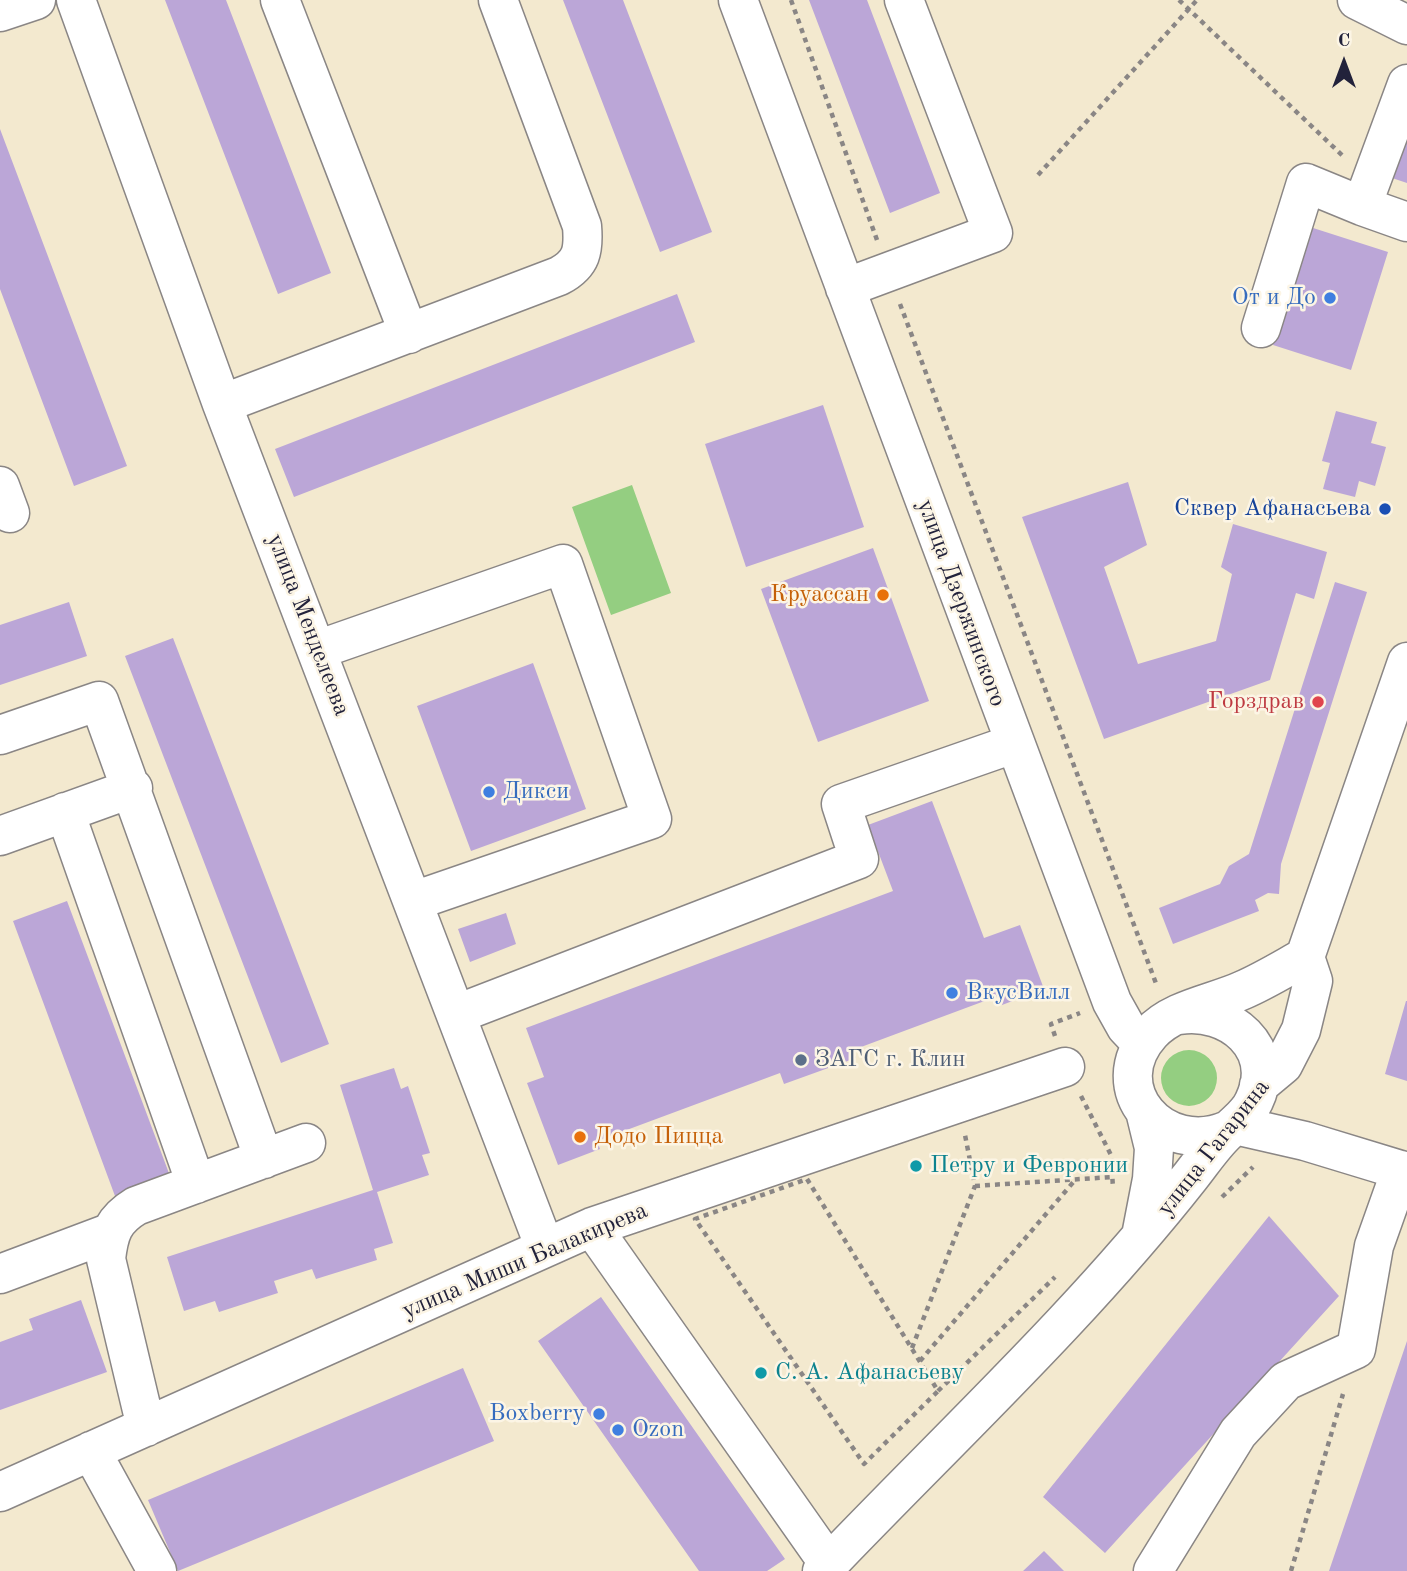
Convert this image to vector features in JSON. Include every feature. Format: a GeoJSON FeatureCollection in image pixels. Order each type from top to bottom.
{"type":"FeatureCollection","features":[{"type":"Feature","properties":{"kind":"street"},"geometry":{"type":"LineString","coordinates":[[0,12],[36,0]]}},
{"type":"Feature","properties":{"kind":"street","name":"улица Менделеева"},"geometry":{"type":"LineString","coordinates":[[76,0],[222,404],[545,1248]]}},
{"type":"Feature","properties":{"kind":"street"},"geometry":{"type":"LineString","coordinates":[[280,0],[409,334]]}},
{"type":"Feature","properties":{"kind":"street"},"geometry":{"type":"LineString","coordinates":[[222,404],[571,270],[583,249],[582,226],[498,0]]}},
{"type":"Feature","properties":{"kind":"street","name":"улица Дзержинского"},"geometry":{"type":"LineString","coordinates":[[738,0],[1013,744],[1112,1002],[1126,1027],[1142,1044]]}},
{"type":"Feature","properties":{"kind":"street"},"geometry":{"type":"LineString","coordinates":[[845,288],[993,233],[904,0]]}},
{"type":"Feature","properties":{"kind":"street"},"geometry":{"type":"LineString","coordinates":[[1357,0],[1407,25]]}},
{"type":"Feature","properties":{"kind":"street"},"geometry":{"type":"LineString","coordinates":[[1366,194],[1407,84]]}},
{"type":"Feature","properties":{"kind":"street"},"geometry":{"type":"LineString","coordinates":[[1261,328],[1306,183],[1366,194],[1407,222]]}},
{"type":"Feature","properties":{"kind":"street"},"geometry":{"type":"LineString","coordinates":[[317,650],[563,564],[652,819],[414,901]]}},
{"type":"Feature","properties":{"kind":"street","name":"улица Гагарина"},"geometry":{"type":"LineString","coordinates":[[825,1568],[1139,1243],[1283,1065],[1301,1030],[1313,981],[1306,957],[1407,662]]}},
{"type":"Feature","properties":{"kind":"street"},"geometry":{"type":"LineString","coordinates":[[0,735],[99,701],[264,1159]]}},
{"type":"Feature","properties":{"kind":"street"},"geometry":{"type":"LineString","coordinates":[[457,1014],[859,859],[841,804],[1013,744]]}},
{"type":"Feature","properties":{"kind":"street"},"geometry":{"type":"LineString","coordinates":[[0,836],[132,788]]}},
{"type":"Feature","properties":{"kind":"street"},"geometry":{"type":"LineString","coordinates":[[65,813],[197,1184]]}},
{"type":"Feature","properties":{"kind":"street"},"geometry":{"type":"LineString","coordinates":[[1168,1000],[1246,989],[1306,957]]}},
{"type":"Feature","properties":{"kind":"street"},"geometry":{"type":"LineString","coordinates":[[1139,1243],[1152,1180],[1154,1148],[1145,1111],[1134,1085],[1135,1064],[1142,1044],[1164,1021],[1168,1000]]}},
{"type":"Feature","properties":{"kind":"street"},"geometry":{"type":"LineString","coordinates":[[1145,1111],[1168,1132],[1182,1137],[1213,1136],[1245,1109],[1257,1057],[1240,1029],[1212,1014],[1168,1000]]}},
{"type":"Feature","properties":{"kind":"street","name":"улица Миши Балакирева"},"geometry":{"type":"LineString","coordinates":[[0,1492],[592,1227],[1071,1077]]}},
{"type":"Feature","properties":{"kind":"street"},"geometry":{"type":"LineString","coordinates":[[1153,1571],[1238,1433],[1286,1381],[1356,1349],[1374,1246],[1404,1171],[1306,1141],[1245,1109]]}},
{"type":"Feature","properties":{"kind":"street"},"geometry":{"type":"LineString","coordinates":[[146,1427],[106,1259],[109,1233],[118,1217],[136,1206],[306,1143]]}},
{"type":"Feature","properties":{"kind":"street"},"geometry":{"type":"LineString","coordinates":[[592,1227],[825,1568]]}},
{"type":"Feature","properties":{"kind":"street"},"geometry":{"type":"LineString","coordinates":[[0,1274],[109,1233]]}},
{"type":"Feature","properties":{"kind":"street"},"geometry":{"type":"LineString","coordinates":[[91,1451],[157,1571]]}},
{"type":"Feature","properties":{"kind":"path"},"geometry":{"type":"LineString","coordinates":[[791,0],[888,272],[1168,1000]]}},
{"type":"Feature","properties":{"kind":"path"},"geometry":{"type":"LineString","coordinates":[[1179,0],[1366,194]]}},
{"type":"Feature","properties":{"kind":"path"},"geometry":{"type":"LineString","coordinates":[[1038,175],[1197,0]]}},
{"type":"Feature","properties":{"kind":"path"},"geometry":{"type":"LineString","coordinates":[[1071,1077],[1111,1155],[1113,1191]]}},
{"type":"Feature","properties":{"kind":"path"},"geometry":{"type":"LineString","coordinates":[[912,1349],[975,1186],[963,1126]]}},
{"type":"Feature","properties":{"kind":"path"},"geometry":{"type":"LineString","coordinates":[[975,1186],[1112,1177]]}},
{"type":"Feature","properties":{"kind":"path"},"geometry":{"type":"LineString","coordinates":[[938,1391],[807,1180],[695,1219],[864,1464],[1056,1276]]}},
{"type":"Feature","properties":{"kind":"path"},"geometry":{"type":"LineString","coordinates":[[920,1362],[1076,1180]]}},
{"type":"Feature","properties":{"kind":"path"},"geometry":{"type":"LineString","coordinates":[[1291,1571],[1356,1349]]}},
{"type":"Feature","properties":{"kind":"green space"},"geometry":{"type":"Polygon","coordinates":[[[632,485],[671,593],[611,615],[572,507],[632,485]]]}},
{"type":"Feature","properties":{"kind":"green space"},"geometry":{"type":"Polygon","coordinates":[[[1184,1050],[1194,1050],[1209,1058],[1215,1067],[1215,1089],[1209,1098],[1194,1106],[1184,1106],[1166,1094],[1161,1083],[1161,1073],[1173,1055],[1184,1050]]]}},
{"type":"Feature","properties":{"kind":"building"},"geometry":{"type":"Polygon","coordinates":[[[165,0],[226,0],[331,273],[278,294],[165,0]]]}},
{"type":"Feature","properties":{"kind":"building"},"geometry":{"type":"Polygon","coordinates":[[[563,0],[623,0],[712,232],[660,252],[563,0]]]}},
{"type":"Feature","properties":{"kind":"building"},"geometry":{"type":"Polygon","coordinates":[[[809,0],[867,0],[940,193],[890,213],[809,0]]]}},
{"type":"Feature","properties":{"kind":"building"},"geometry":{"type":"Polygon","coordinates":[[[1407,126],[1407,183],[1389,177],[1407,126]]]}},
{"type":"Feature","properties":{"kind":"building"},"geometry":{"type":"Polygon","coordinates":[[[0,129],[127,466],[74,486],[0,289],[0,129]]]}},
{"type":"Feature","properties":{"kind":"building","name":"От и До"},"geometry":{"type":"Polygon","coordinates":[[[1310,227],[1388,252],[1351,370],[1273,345],[1310,227]]]}},
{"type":"Feature","properties":{"kind":"building"},"geometry":{"type":"Polygon","coordinates":[[[677,294],[695,342],[294,497],[275,449],[677,294]]]}},
{"type":"Feature","properties":{"kind":"building"},"geometry":{"type":"Polygon","coordinates":[[[823,405],[864,527],[746,567],[705,444],[823,405]]]}},
{"type":"Feature","properties":{"kind":"building"},"geometry":{"type":"Polygon","coordinates":[[[1336,411],[1377,422],[1371,443],[1386,447],[1375,486],[1359,481],[1355,497],[1323,489],[1330,463],[1322,461],[1336,411]]]}},
{"type":"Feature","properties":{"kind":"building"},"geometry":{"type":"Polygon","coordinates":[[[1128,482],[1147,545],[1104,567],[1138,664],[1216,641],[1232,574],[1221,567],[1233,524],[1327,552],[1314,599],[1296,593],[1270,680],[1104,739],[1022,517],[1128,482]]]}},
{"type":"Feature","properties":{"kind":"building"},"geometry":{"type":"Polygon","coordinates":[[[873,548],[929,701],[818,742],[761,589],[873,548]]]}},
{"type":"Feature","properties":{"kind":"building"},"geometry":{"type":"Polygon","coordinates":[[[1335,582],[1367,592],[1281,864],[1279,894],[1268,893],[1255,900],[1259,911],[1173,944],[1159,908],[1220,884],[1229,866],[1249,854],[1335,582]]]}},
{"type":"Feature","properties":{"kind":"building"},"geometry":{"type":"Polygon","coordinates":[[[69,602],[87,656],[0,685],[0,625],[69,602]]]}},
{"type":"Feature","properties":{"kind":"building"},"geometry":{"type":"Polygon","coordinates":[[[173,638],[329,1044],[281,1063],[125,656],[173,638]]]}},
{"type":"Feature","properties":{"kind":"building"},"geometry":{"type":"Polygon","coordinates":[[[533,663],[586,809],[471,851],[417,706],[533,663]]]}},
{"type":"Feature","properties":{"kind":"building"},"geometry":{"type":"Polygon","coordinates":[[[932,801],[984,938],[1020,925],[1044,989],[1002,1005],[998,996],[853,1050],[856,1058],[784,1084],[780,1073],[597,1141],[600,1149],[558,1165],[527,1083],[544,1077],[526,1028],[893,891],[868,825],[932,801]]]}},
{"type":"Feature","properties":{"kind":"building"},"geometry":{"type":"Polygon","coordinates":[[[67,901],[170,1176],[115,1196],[13,921],[67,901]]]}},
{"type":"Feature","properties":{"kind":"building"},"geometry":{"type":"Polygon","coordinates":[[[506,913],[516,944],[470,962],[458,929],[506,913]]]}},
{"type":"Feature","properties":{"kind":"building"},"geometry":{"type":"Polygon","coordinates":[[[1407,1001],[1407,1081],[1385,1074],[1407,1001]]]}},
{"type":"Feature","properties":{"kind":"building"},"geometry":{"type":"Polygon","coordinates":[[[394,1068],[401,1089],[408,1086],[430,1153],[422,1155],[429,1175],[377,1192],[393,1243],[374,1249],[377,1260],[316,1279],[312,1269],[274,1281],[278,1293],[219,1312],[215,1301],[184,1311],[167,1257],[373,1190],[340,1085],[394,1068]]]}},
{"type":"Feature","properties":{"kind":"building"},"geometry":{"type":"Polygon","coordinates":[[[1269,1216],[1339,1296],[1105,1553],[1043,1497],[1269,1216]]]}},
{"type":"Feature","properties":{"kind":"building"},"geometry":{"type":"Polygon","coordinates":[[[601,1297],[785,1559],[767,1571],[699,1571],[538,1341],[601,1297]]]}},
{"type":"Feature","properties":{"kind":"building"},"geometry":{"type":"Polygon","coordinates":[[[81,1300],[107,1372],[0,1410],[0,1342],[33,1330],[29,1319],[81,1300]]]}},
{"type":"Feature","properties":{"kind":"building"},"geometry":{"type":"Polygon","coordinates":[[[1407,1341],[1407,1571],[1329,1571],[1407,1341]]]}},
{"type":"Feature","properties":{"kind":"building"},"geometry":{"type":"Polygon","coordinates":[[[463,1368],[494,1441],[178,1571],[148,1500],[463,1368]]]}},
{"type":"Feature","properties":{"kind":"building"},"geometry":{"type":"Polygon","coordinates":[[[1044,1551],[1064,1571],[1023,1571],[1044,1551]]]}},
{"type":"Feature","properties":{"kind":"place","name":"От и До"},"geometry":{"type":"Point","coordinates":[1330,298]}},
{"type":"Feature","properties":{"kind":"place","name":"Сквер Афанасьева"},"geometry":{"type":"Point","coordinates":[1385,509]}},
{"type":"Feature","properties":{"kind":"place","name":"Круассан"},"geometry":{"type":"Point","coordinates":[883,595]}},
{"type":"Feature","properties":{"kind":"place","name":"Горздрав"},"geometry":{"type":"Point","coordinates":[1318,702]}},
{"type":"Feature","properties":{"kind":"place","name":"Дикси"},"geometry":{"type":"Point","coordinates":[489,792]}},
{"type":"Feature","properties":{"kind":"place","name":"ВкусВилл"},"geometry":{"type":"Point","coordinates":[952,993]}},
{"type":"Feature","properties":{"kind":"place","name":"ЗАГС г. Клин"},"geometry":{"type":"Point","coordinates":[801,1060]}},
{"type":"Feature","properties":{"kind":"place","name":"Додо Пицца"},"geometry":{"type":"Point","coordinates":[580,1137]}},
{"type":"Feature","properties":{"kind":"place","name":"Петру и Февронии"},"geometry":{"type":"Point","coordinates":[916,1166]}},
{"type":"Feature","properties":{"kind":"place","name":"С. А. Афанасьеву"},"geometry":{"type":"Point","coordinates":[761,1373]}},
{"type":"Feature","properties":{"kind":"place","name":"Boxberry"},"geometry":{"type":"Point","coordinates":[599,1414]}},
{"type":"Feature","properties":{"kind":"place","name":"Ozon"},"geometry":{"type":"Point","coordinates":[618,1430]}}]}
